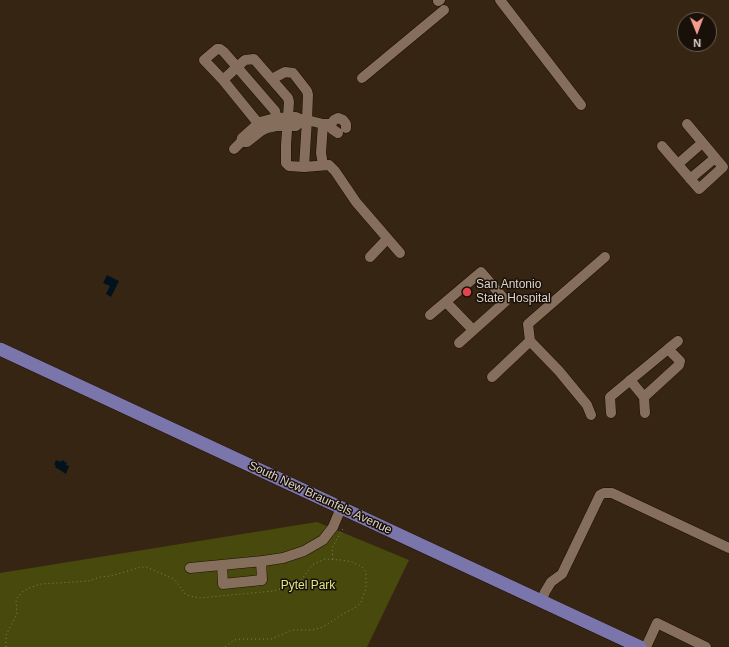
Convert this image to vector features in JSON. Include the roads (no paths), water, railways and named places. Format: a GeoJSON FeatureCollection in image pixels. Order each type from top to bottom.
{"type":"FeatureCollection","features":[{"type":"Feature","properties":{"kind":"main road","name":"South New Braunfels Avenue"},"geometry":{"type":"LineString","coordinates":[[0,349],[640,647]]}},
{"type":"Feature","properties":{"kind":"lane"},"geometry":{"type":"LineString","coordinates":[[500,0],[581,105]]}},
{"type":"Feature","properties":{"kind":"lane"},"geometry":{"type":"LineString","coordinates":[[362,78],[441,4]]}},
{"type":"Feature","properties":{"kind":"lane"},"geometry":{"type":"LineString","coordinates":[[261,127],[223,80],[204,60],[217,49],[220,49],[237,67],[275,111],[282,122]]}},
{"type":"Feature","properties":{"kind":"lane"},"geometry":{"type":"LineString","coordinates":[[223,80],[245,60],[254,59],[288,98],[289,102],[282,122],[286,163],[289,166],[304,167],[329,165],[335,171],[356,202],[400,253]]}},
{"type":"Feature","properties":{"kind":"lane"},"geometry":{"type":"LineString","coordinates":[[272,79],[285,72],[293,73],[305,87],[308,95],[305,120],[304,167]]}},
{"type":"Feature","properties":{"kind":"lane"},"geometry":{"type":"LineString","coordinates":[[238,146],[242,138],[261,127],[267,120],[282,122],[296,117],[327,124],[341,118],[345,121],[342,131]]}},
{"type":"Feature","properties":{"kind":"lane"},"geometry":{"type":"LineString","coordinates":[[323,165],[321,153],[327,124]]}},
{"type":"Feature","properties":{"kind":"lane"},"geometry":{"type":"LineString","coordinates":[[662,146],[699,189],[723,168],[687,124]]}},
{"type":"Feature","properties":{"kind":"lane"},"geometry":{"type":"LineString","coordinates":[[678,164],[702,143]]}},
{"type":"Feature","properties":{"kind":"lane"},"geometry":{"type":"LineString","coordinates":[[370,257],[387,239]]}},
{"type":"Feature","properties":{"kind":"lane"},"geometry":{"type":"LineString","coordinates":[[591,415],[587,405],[559,371],[530,341],[528,324],[605,257]]}},
{"type":"Feature","properties":{"kind":"lane"},"geometry":{"type":"LineString","coordinates":[[430,315],[481,272],[506,301],[459,343]]}},
{"type":"Feature","properties":{"kind":"lane"},"geometry":{"type":"LineString","coordinates":[[446,302],[473,330]]}},
{"type":"Feature","properties":{"kind":"lane"},"geometry":{"type":"LineString","coordinates":[[492,376],[530,341]]}},
{"type":"Feature","properties":{"kind":"lane"},"geometry":{"type":"LineString","coordinates":[[611,413],[610,397],[678,341]]}},
{"type":"Feature","properties":{"kind":"lane"},"geometry":{"type":"LineString","coordinates":[[644,397],[680,365],[680,361],[668,349]]}},
{"type":"Feature","properties":{"kind":"lane"},"geometry":{"type":"LineString","coordinates":[[630,380],[644,397],[645,413]]}},
{"type":"Feature","properties":{"kind":"lane"},"geometry":{"type":"LineString","coordinates":[[541,602],[551,582],[562,574],[600,496],[604,493],[612,493],[729,548]]}},
{"type":"Feature","properties":{"kind":"lane"},"geometry":{"type":"LineString","coordinates":[[190,568],[283,558],[304,551],[322,540],[333,528],[342,508]]}},
{"type":"Feature","properties":{"kind":"lane"},"geometry":{"type":"LineString","coordinates":[[222,565],[223,584],[262,580],[261,561]]}},
{"type":"Feature","properties":{"kind":"lane"},"geometry":{"type":"LineString","coordinates":[[646,647],[657,623],[706,647]]}},
{"type":"Feature","properties":{"kind":"water"},"geometry":{"type":"Polygon","coordinates":[[[107,275],[119,281],[111,297],[106,294],[110,286],[103,283],[107,275]]]}},
{"type":"Feature","properties":{"kind":"water"},"geometry":{"type":"Polygon","coordinates":[[[56,460],[61,462],[62,460],[67,463],[66,465],[69,466],[66,474],[55,467],[56,465],[54,465],[56,460]]]}},
{"type":"Feature","properties":{"kind":"place","name":"San Antonio State Hospital"},"geometry":{"type":"Point","coordinates":[467,292]}},
{"type":"Feature","properties":{"kind":"park label","name":"Pytel Park"},"geometry":{"type":"Point","coordinates":[308,586]}}]}
